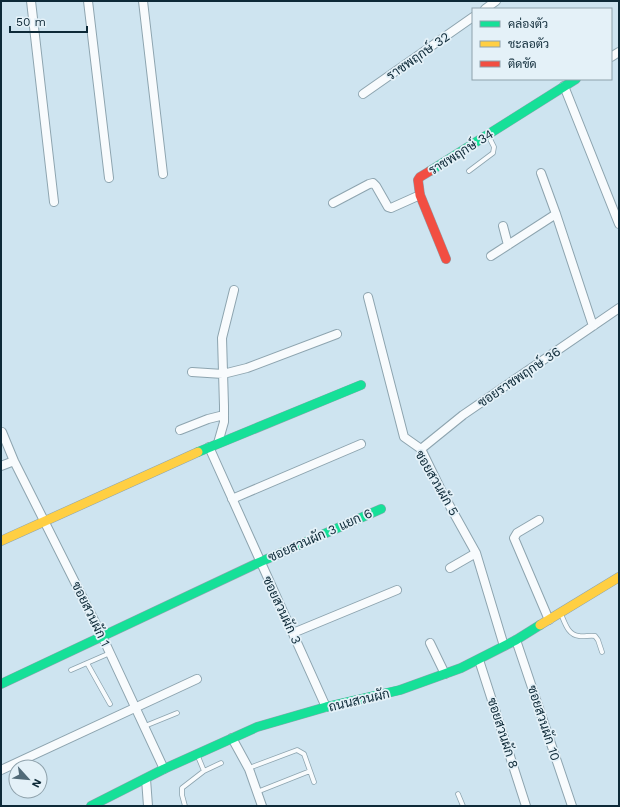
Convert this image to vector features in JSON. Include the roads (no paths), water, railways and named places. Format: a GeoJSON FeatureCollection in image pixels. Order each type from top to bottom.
{"type":"FeatureCollection","features":[{"type":"Feature","properties":{"kind":"street"},"geometry":{"type":"LineString","coordinates":[[31,1],[54,202]]}},
{"type":"Feature","properties":{"kind":"street"},"geometry":{"type":"LineString","coordinates":[[88,1],[109,178]]}},
{"type":"Feature","properties":{"kind":"street"},"geometry":{"type":"LineString","coordinates":[[143,1],[164,174]]}},
{"type":"Feature","properties":{"kind":"street"},"geometry":{"type":"LineString","coordinates":[[486,8],[496,1]]}},
{"type":"Feature","properties":{"kind":"street","name":"ราชพฤกษ์ 32"},"geometry":{"type":"LineString","coordinates":[[363,94],[472,18]]}},
{"type":"Feature","properties":{"kind":"street","name":"ราชพฤกษ์ 34"},"geometry":{"type":"LineString","coordinates":[[446,259],[420,195],[417,184],[420,177],[574,80]]}},
{"type":"Feature","properties":{"kind":"street"},"geometry":{"type":"LineString","coordinates":[[564,86],[619,224]]}},
{"type":"Feature","properties":{"kind":"street"},"geometry":{"type":"LineString","coordinates":[[541,173],[594,326]]}},
{"type":"Feature","properties":{"kind":"street"},"geometry":{"type":"LineString","coordinates":[[333,203],[373,183],[388,206],[391,208],[420,195]]}},
{"type":"Feature","properties":{"kind":"street"},"geometry":{"type":"LineString","coordinates":[[491,256],[556,214]]}},
{"type":"Feature","properties":{"kind":"street"},"geometry":{"type":"LineString","coordinates":[[503,226],[508,245]]}},
{"type":"Feature","properties":{"kind":"street"},"geometry":{"type":"LineString","coordinates":[[214,445],[224,422],[222,338],[234,290]]}},
{"type":"Feature","properties":{"kind":"street","name":"ซอยสวนผัก 5"},"geometry":{"type":"LineString","coordinates":[[368,297],[404,436],[421,449],[442,492],[476,553],[504,646]]}},
{"type":"Feature","properties":{"kind":"street","name":"ซอยราชพฤกษ์ 36"},"geometry":{"type":"LineString","coordinates":[[421,449],[463,415],[619,308]]}},
{"type":"Feature","properties":{"kind":"street"},"geometry":{"type":"LineString","coordinates":[[192,372],[223,374],[248,368],[337,334]]}},
{"type":"Feature","properties":{"kind":"street"},"geometry":{"type":"LineString","coordinates":[[1,541],[214,445],[361,385]]}},
{"type":"Feature","properties":{"kind":"street"},"geometry":{"type":"LineString","coordinates":[[180,430],[224,415]]}},
{"type":"Feature","properties":{"kind":"street","name":"ซอยสวนผัก 1"},"geometry":{"type":"LineString","coordinates":[[2,432],[14,460],[102,636],[164,768]]}},
{"type":"Feature","properties":{"kind":"street"},"geometry":{"type":"LineString","coordinates":[[232,499],[361,444]]}},
{"type":"Feature","properties":{"kind":"street","name":"ซอยสวนผัก 3"},"geometry":{"type":"LineString","coordinates":[[214,445],[232,499],[326,707]]}},
{"type":"Feature","properties":{"kind":"street"},"geometry":{"type":"LineString","coordinates":[[1,466],[14,460]]}},
{"type":"Feature","properties":{"kind":"street","name":"ซอยสวนผัก 3 แยก 6"},"geometry":{"type":"LineString","coordinates":[[1,684],[260,562],[381,509]]}},
{"type":"Feature","properties":{"kind":"street"},"geometry":{"type":"LineString","coordinates":[[539,520],[517,533],[514,538],[549,620]]}},
{"type":"Feature","properties":{"kind":"street"},"geometry":{"type":"LineString","coordinates":[[450,568],[476,553]]}},
{"type":"Feature","properties":{"kind":"street","name":"ถนนสวนผัก"},"geometry":{"type":"LineString","coordinates":[[91,806],[146,779],[164,768],[258,727],[326,707],[400,690],[446,674],[479,660],[516,640],[619,577]]}},
{"type":"Feature","properties":{"kind":"street"},"geometry":{"type":"LineString","coordinates":[[293,633],[397,590]]}},
{"type":"Feature","properties":{"kind":"street","name":"ซอยสวนผัก 10"},"geometry":{"type":"LineString","coordinates":[[516,640],[572,806]]}},
{"type":"Feature","properties":{"kind":"street"},"geometry":{"type":"LineString","coordinates":[[430,643],[446,674]]}},
{"type":"Feature","properties":{"kind":"street","name":"ซอยสวนผัก 8"},"geometry":{"type":"LineString","coordinates":[[479,660],[526,806]]}},
{"type":"Feature","properties":{"kind":"street"},"geometry":{"type":"LineString","coordinates":[[1,770],[197,679]]}},
{"type":"Feature","properties":{"kind":"street"},"geometry":{"type":"LineString","coordinates":[[232,738],[249,769],[262,806]]}},
{"type":"Feature","properties":{"kind":"street"},"geometry":{"type":"LineString","coordinates":[[146,779],[148,806]]}},
{"type":"Feature","properties":{"kind":"lane"},"geometry":{"type":"LineString","coordinates":[[469,171],[493,153],[494,147],[488,134]]}},
{"type":"Feature","properties":{"kind":"lane"},"geometry":{"type":"LineString","coordinates":[[561,613],[569,631],[578,636],[595,636],[602,652]]}},
{"type":"Feature","properties":{"kind":"lane"},"geometry":{"type":"LineString","coordinates":[[71,670],[110,653]]}},
{"type":"Feature","properties":{"kind":"lane"},"geometry":{"type":"LineString","coordinates":[[87,663],[110,704]]}},
{"type":"Feature","properties":{"kind":"lane"},"geometry":{"type":"LineString","coordinates":[[145,726],[177,713]]}},
{"type":"Feature","properties":{"kind":"lane"},"geometry":{"type":"LineString","coordinates":[[249,769],[297,750],[304,754],[314,782]]}},
{"type":"Feature","properties":{"kind":"lane"},"geometry":{"type":"LineString","coordinates":[[196,754],[204,771]]}},
{"type":"Feature","properties":{"kind":"lane"},"geometry":{"type":"LineString","coordinates":[[185,806],[182,788],[204,771],[221,763]]}},
{"type":"Feature","properties":{"kind":"lane"},"geometry":{"type":"LineString","coordinates":[[256,792],[310,771]]}},
{"type":"Feature","properties":{"kind":"lane"},"geometry":{"type":"LineString","coordinates":[[458,794],[463,806]]}}]}
